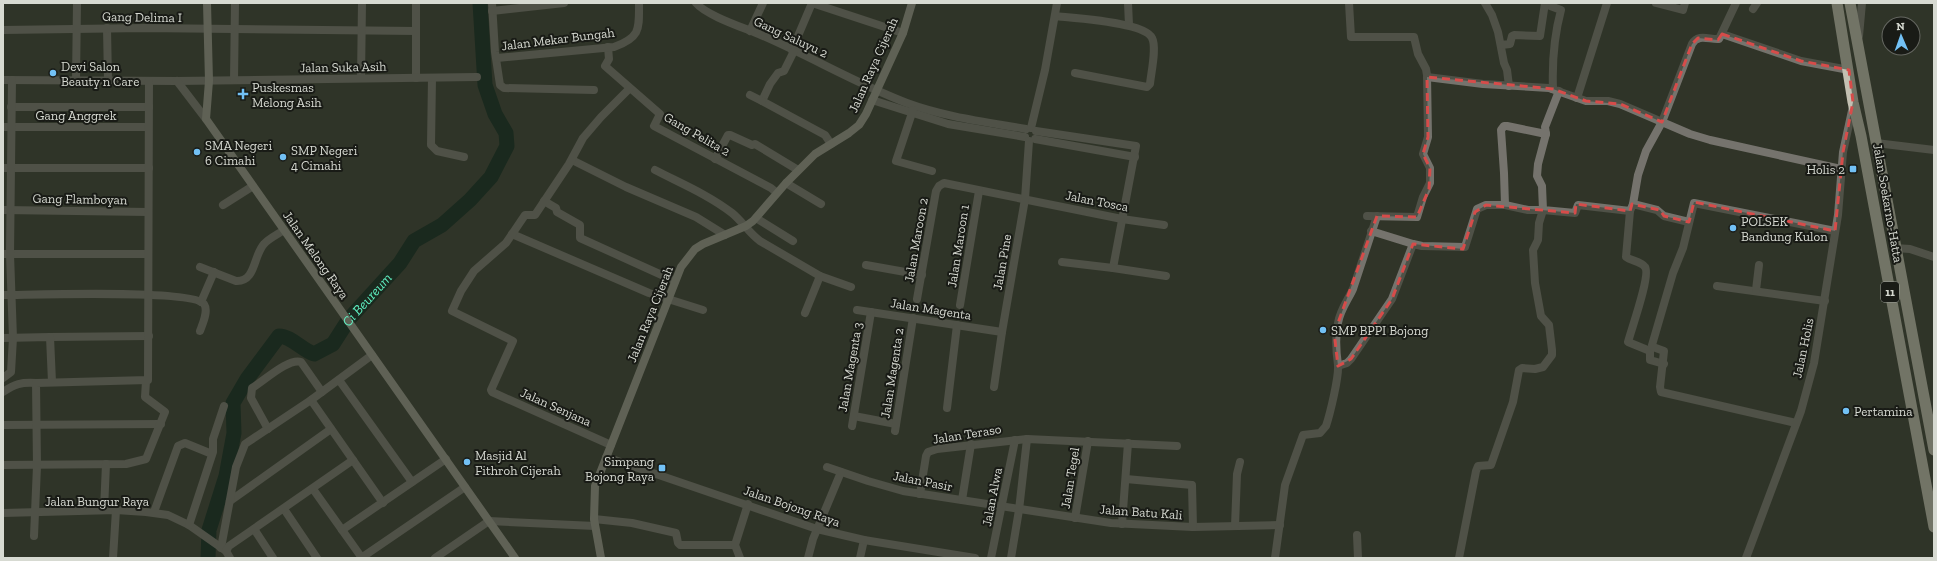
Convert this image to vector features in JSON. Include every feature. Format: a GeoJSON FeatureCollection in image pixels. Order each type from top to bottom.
{"type":"FeatureCollection","features":[{"type":"Feature","properties":{"kind":"highway","name":"Jalan Soekarno-Hatta"},"geometry":{"type":"LineString","coordinates":[[1837,3],[1853,102],[1861,136],[1934,527]]}},
{"type":"Feature","properties":{"kind":"highway","name":"Jalan Soekarno-Hatta"},"geometry":{"type":"LineString","coordinates":[[1850,4],[1857,48],[1934,448]]}},
{"type":"Feature","properties":{"kind":"highway"},"geometry":{"type":"LineString","coordinates":[[1890,297],[1892,291],[1896,288],[1902,290],[1904,294]]}},
{"type":"Feature","properties":{"kind":"highway"},"geometry":{"type":"LineString","coordinates":[[1920,447],[1922,452],[1928,453],[1934,448]]}},
{"type":"Feature","properties":{"kind":"main road"},"geometry":{"type":"LineString","coordinates":[[206,119],[208,81],[207,3]]}},
{"type":"Feature","properties":{"kind":"main road","name":"Jalan Raya Cijerah"},"geometry":{"type":"LineString","coordinates":[[601,558],[595,522],[595,486],[681,267],[695,249],[746,226],[756,218],[786,183],[815,154],[859,125],[903,33],[912,3]]}},
{"type":"Feature","properties":{"kind":"main road","name":"Jalan Melong Raya"},"geometry":{"type":"LineString","coordinates":[[206,119],[446,459],[512,557]]}},
{"type":"Feature","properties":{"kind":"street"},"geometry":{"type":"LineString","coordinates":[[76,80],[77,3]]}},
{"type":"Feature","properties":{"kind":"street"},"geometry":{"type":"LineString","coordinates":[[234,80],[235,3]]}},
{"type":"Feature","properties":{"kind":"street"},"geometry":{"type":"LineString","coordinates":[[361,78],[362,3]]}},
{"type":"Feature","properties":{"kind":"street"},"geometry":{"type":"LineString","coordinates":[[416,3],[416,78]]}},
{"type":"Feature","properties":{"kind":"street"},"geometry":{"type":"LineString","coordinates":[[564,3],[492,7],[499,81],[504,88],[594,90]]}},
{"type":"Feature","properties":{"kind":"street","name":"Jalan Mekar Bungah"},"geometry":{"type":"LineString","coordinates":[[496,58],[608,47],[623,43],[637,33],[639,27],[639,3]]}},
{"type":"Feature","properties":{"kind":"street","name":"Gang Saluyu 2"},"geometry":{"type":"LineString","coordinates":[[696,3],[731,24],[793,50],[914,106],[1030,134]]}},
{"type":"Feature","properties":{"kind":"street"},"geometry":{"type":"LineString","coordinates":[[750,31],[763,3]]}},
{"type":"Feature","properties":{"kind":"street"},"geometry":{"type":"LineString","coordinates":[[762,101],[770,84],[778,74],[784,70],[812,3],[903,33]]}},
{"type":"Feature","properties":{"kind":"street","name":"Jalan Pine"},"geometry":{"type":"LineString","coordinates":[[994,387],[1025,199],[1030,134],[1045,70],[1057,3]]}},
{"type":"Feature","properties":{"kind":"street"},"geometry":{"type":"LineString","coordinates":[[1128,3],[1129,25]]}},
{"type":"Feature","properties":{"kind":"street"},"geometry":{"type":"LineString","coordinates":[[1349,3],[1351,36],[1414,37],[1418,54],[1426,69],[1427,77],[1428,137],[1423,154],[1430,168],[1431,180],[1429,189],[1423,197],[1417,217],[1367,216]]}},
{"type":"Feature","properties":{"kind":"street"},"geometry":{"type":"LineString","coordinates":[[1485,3],[1492,15],[1501,45],[1509,86]]}},
{"type":"Feature","properties":{"kind":"street"},"geometry":{"type":"LineString","coordinates":[[1656,3],[1682,10],[1685,3]]}},
{"type":"Feature","properties":{"kind":"street"},"geometry":{"type":"LineString","coordinates":[[1736,3],[1718,40],[1706,38],[1694,41],[1662,122],[1646,151],[1638,175],[1625,255],[1629,259],[1643,265],[1646,270],[1646,281],[1628,342],[1664,351],[1664,364],[1660,387],[1661,392],[1796,423]]}},
{"type":"Feature","properties":{"kind":"street"},"geometry":{"type":"LineString","coordinates":[[1459,558],[1476,471],[1478,466],[1491,464],[1513,402],[1519,370],[1522,368],[1534,369],[1543,367],[1552,355],[1549,325],[1541,316],[1534,283],[1533,250],[1538,240],[1539,223],[1543,210],[1542,186],[1537,176],[1546,134],[1545,127],[1556,90],[1552,64],[1556,27],[1561,10],[1545,4],[1540,36],[1514,35],[1512,36],[1510,44],[1501,45]]}},
{"type":"Feature","properties":{"kind":"street"},"geometry":{"type":"LineString","coordinates":[[1577,98],[1605,4]]}},
{"type":"Feature","properties":{"kind":"street"},"geometry":{"type":"LineString","coordinates":[[1850,4],[1855,10],[1860,9],[1862,4]]}},
{"type":"Feature","properties":{"kind":"street"},"geometry":{"type":"LineString","coordinates":[[1857,48],[1862,4]]}},
{"type":"Feature","properties":{"kind":"street"},"geometry":{"type":"LineString","coordinates":[[1055,16],[1129,25],[1145,31],[1152,36],[1154,44],[1150,84],[1147,87],[1075,73]]}},
{"type":"Feature","properties":{"kind":"street"},"geometry":{"type":"LineString","coordinates":[[106,28],[108,80]]}},
{"type":"Feature","properties":{"kind":"street","name":"Gang Delima I"},"geometry":{"type":"LineString","coordinates":[[3,30],[106,28],[416,31]]}},
{"type":"Feature","properties":{"kind":"street"},"geometry":{"type":"LineString","coordinates":[[1722,34],[1801,62],[1849,70]]}},
{"type":"Feature","properties":{"kind":"street","name":"Gang Pelita 2"},"geometry":{"type":"LineString","coordinates":[[608,47],[609,59],[605,66],[629,89],[660,114],[654,126],[771,188],[777,193]]}},
{"type":"Feature","properties":{"kind":"street","name":"Jalan Suka Asih"},"geometry":{"type":"LineString","coordinates":[[7,80],[208,81],[477,77]]}},
{"type":"Feature","properties":{"kind":"street"},"geometry":{"type":"LineString","coordinates":[[1427,77],[1556,90],[1586,101],[1608,101],[1620,104],[1690,134],[1710,140],[1841,169]]}},
{"type":"Feature","properties":{"kind":"street"},"geometry":{"type":"LineString","coordinates":[[432,78],[431,145],[437,151],[464,157]]}},
{"type":"Feature","properties":{"kind":"street"},"geometry":{"type":"LineString","coordinates":[[3,378],[11,372],[13,338],[12,295],[7,254],[7,127],[11,107],[7,80]]}},
{"type":"Feature","properties":{"kind":"street"},"geometry":{"type":"LineString","coordinates":[[3,465],[37,466],[126,464],[146,459],[161,424],[165,412],[145,397],[146,381],[148,378],[149,336],[149,81]]}},
{"type":"Feature","properties":{"kind":"street"},"geometry":{"type":"LineString","coordinates":[[177,81],[206,119]]}},
{"type":"Feature","properties":{"kind":"street"},"geometry":{"type":"LineString","coordinates":[[629,89],[600,117],[583,138],[572,160],[535,215],[525,215],[512,234],[649,293],[703,310]]}},
{"type":"Feature","properties":{"kind":"street"},"geometry":{"type":"LineString","coordinates":[[750,95],[825,135],[831,144]]}},
{"type":"Feature","properties":{"kind":"street"},"geometry":{"type":"LineString","coordinates":[[872,100],[912,114],[948,124],[1106,141],[1136,146],[1113,268]]}},
{"type":"Feature","properties":{"kind":"street","name":"Jalan Holis"},"geometry":{"type":"LineString","coordinates":[[1746,558],[1796,423],[1814,363],[1825,301],[1839,204],[1841,169],[1853,102]]}},
{"type":"Feature","properties":{"kind":"street"},"geometry":{"type":"LineString","coordinates":[[914,106],[896,160],[932,171]]}},
{"type":"Feature","properties":{"kind":"street"},"geometry":{"type":"LineString","coordinates":[[11,107],[149,107]]}},
{"type":"Feature","properties":{"kind":"street"},"geometry":{"type":"LineString","coordinates":[[1504,205],[1504,173],[1501,130],[1504,126],[1507,126],[1546,134]]}},
{"type":"Feature","properties":{"kind":"street","name":"Gang Anggrek"},"geometry":{"type":"LineString","coordinates":[[7,127],[148,127]]}},
{"type":"Feature","properties":{"kind":"street"},"geometry":{"type":"LineString","coordinates":[[1847,134],[1854,130],[1861,136]]}},
{"type":"Feature","properties":{"kind":"street"},"geometry":{"type":"LineString","coordinates":[[1030,134],[1135,157]]}},
{"type":"Feature","properties":{"kind":"street"},"geometry":{"type":"LineString","coordinates":[[715,159],[728,135],[730,135],[752,145],[756,144],[798,170]]}},
{"type":"Feature","properties":{"kind":"street"},"geometry":{"type":"LineString","coordinates":[[1104,151],[1106,141]]}},
{"type":"Feature","properties":{"kind":"street"},"geometry":{"type":"LineString","coordinates":[[1876,143],[1934,150]]}},
{"type":"Feature","properties":{"kind":"street"},"geometry":{"type":"LineString","coordinates":[[572,160],[626,187],[696,217],[725,235]]}},
{"type":"Feature","properties":{"kind":"street"},"geometry":{"type":"LineString","coordinates":[[7,168],[149,168]]}},
{"type":"Feature","properties":{"kind":"street"},"geometry":{"type":"LineString","coordinates":[[655,170],[694,190],[731,212],[746,226],[752,235],[760,241],[820,276],[851,287]]}},
{"type":"Feature","properties":{"kind":"street"},"geometry":{"type":"LineString","coordinates":[[786,183],[821,204]]}},
{"type":"Feature","properties":{"kind":"street","name":"Jalan Tosca"},"geometry":{"type":"LineString","coordinates":[[939,186],[944,183],[1122,219],[1164,225]]}},
{"type":"Feature","properties":{"kind":"street"},"geometry":{"type":"LineString","coordinates":[[223,205],[253,186]]}},
{"type":"Feature","properties":{"kind":"street","name":"Jalan Maroon 2"},"geometry":{"type":"LineString","coordinates":[[917,299],[936,191],[939,186]]}},
{"type":"Feature","properties":{"kind":"street","name":"Jalan Maroon 1"},"geometry":{"type":"LineString","coordinates":[[960,305],[979,191]]}},
{"type":"Feature","properties":{"kind":"street"},"geometry":{"type":"LineString","coordinates":[[544,201],[556,208],[558,212],[580,225],[580,238],[675,281]]}},
{"type":"Feature","properties":{"kind":"street"},"geometry":{"type":"LineString","coordinates":[[1664,364],[1650,360],[1651,348],[1696,203],[1835,231]]}},
{"type":"Feature","properties":{"kind":"street"},"geometry":{"type":"LineString","coordinates":[[1371,231],[1422,246],[1463,249],[1466,245],[1477,209],[1486,205],[1504,205],[1528,210],[1575,213],[1578,205],[1658,210],[1664,216],[1689,222]]}},
{"type":"Feature","properties":{"kind":"street","name":"Gang Flamboyan"},"geometry":{"type":"LineString","coordinates":[[7,210],[148,212]]}},
{"type":"Feature","properties":{"kind":"street"},"geometry":{"type":"LineString","coordinates":[[1275,558],[1285,485],[1304,435],[1320,433],[1326,426],[1338,366],[1335,340],[1338,323],[1344,305],[1353,289],[1376,216]]}},
{"type":"Feature","properties":{"kind":"street"},"geometry":{"type":"LineString","coordinates":[[756,218],[793,241]]}},
{"type":"Feature","properties":{"kind":"street"},"geometry":{"type":"LineString","coordinates":[[200,266],[236,281],[242,281],[248,278],[264,244],[284,230]]}},
{"type":"Feature","properties":{"kind":"street","name":"Jalan Senjana"},"geometry":{"type":"LineString","coordinates":[[512,234],[506,243],[474,271],[461,291],[452,311],[513,341],[492,391],[611,445]]}},
{"type":"Feature","properties":{"kind":"street"},"geometry":{"type":"LineString","coordinates":[[1338,366],[1348,363],[1392,299],[1413,244]]}},
{"type":"Feature","properties":{"kind":"street"},"geometry":{"type":"LineString","coordinates":[[1895,248],[1910,249],[1934,257]]}},
{"type":"Feature","properties":{"kind":"street"},"geometry":{"type":"LineString","coordinates":[[7,254],[148,254]]}},
{"type":"Feature","properties":{"kind":"street"},"geometry":{"type":"LineString","coordinates":[[1062,262],[1166,276]]}},
{"type":"Feature","properties":{"kind":"street"},"geometry":{"type":"LineString","coordinates":[[866,265],[922,275]]}},
{"type":"Feature","properties":{"kind":"street"},"geometry":{"type":"LineString","coordinates":[[1756,290],[1759,265]]}},
{"type":"Feature","properties":{"kind":"street"},"geometry":{"type":"LineString","coordinates":[[201,302],[214,272]]}},
{"type":"Feature","properties":{"kind":"street"},"geometry":{"type":"LineString","coordinates":[[805,314],[820,276]]}},
{"type":"Feature","properties":{"kind":"street"},"geometry":{"type":"LineString","coordinates":[[1717,286],[1756,290],[1825,301]]}},
{"type":"Feature","properties":{"kind":"street"},"geometry":{"type":"LineString","coordinates":[[3,295],[148,294],[178,296],[204,304],[206,311],[200,331]]}},
{"type":"Feature","properties":{"kind":"street","name":"Jalan Magenta"},"geometry":{"type":"LineString","coordinates":[[857,310],[1002,332]]}},
{"type":"Feature","properties":{"kind":"street","name":"Jalan Magenta 3"},"geometry":{"type":"LineString","coordinates":[[852,426],[871,312]]}},
{"type":"Feature","properties":{"kind":"street","name":"Jalan Magenta 2"},"geometry":{"type":"LineString","coordinates":[[854,416],[896,428],[913,318]]}},
{"type":"Feature","properties":{"kind":"street"},"geometry":{"type":"LineString","coordinates":[[947,408],[957,325]]}},
{"type":"Feature","properties":{"kind":"street"},"geometry":{"type":"LineString","coordinates":[[3,338],[149,336]]}},
{"type":"Feature","properties":{"kind":"street"},"geometry":{"type":"LineString","coordinates":[[50,337],[52,382]]}},
{"type":"Feature","properties":{"kind":"street"},"geometry":{"type":"LineString","coordinates":[[223,550],[236,467],[244,444],[311,400],[372,355]]}},
{"type":"Feature","properties":{"kind":"street"},"geometry":{"type":"LineString","coordinates":[[268,429],[250,398],[252,388],[285,365],[292,362],[302,362],[322,392]]}},
{"type":"Feature","properties":{"kind":"street"},"geometry":{"type":"LineString","coordinates":[[339,380],[412,482]]}},
{"type":"Feature","properties":{"kind":"street"},"geometry":{"type":"LineString","coordinates":[[3,391],[15,384],[23,382],[146,381]]}},
{"type":"Feature","properties":{"kind":"street"},"geometry":{"type":"LineString","coordinates":[[34,536],[37,466],[36,383]]}},
{"type":"Feature","properties":{"kind":"street"},"geometry":{"type":"LineString","coordinates":[[311,400],[383,503]]}},
{"type":"Feature","properties":{"kind":"street"},"geometry":{"type":"LineString","coordinates":[[189,524],[212,451],[212,439],[224,406]]}},
{"type":"Feature","properties":{"kind":"street"},"geometry":{"type":"LineString","coordinates":[[3,425],[161,424]]}},
{"type":"Feature","properties":{"kind":"street"},"geometry":{"type":"LineString","coordinates":[[230,501],[331,429]]}},
{"type":"Feature","properties":{"kind":"street","name":"Jalan Teraso"},"geometry":{"type":"LineString","coordinates":[[920,494],[926,456],[928,452],[937,449],[971,444],[1028,439],[1177,446]]}},
{"type":"Feature","properties":{"kind":"street","name":"Jalan Alwa"},"geometry":{"type":"LineString","coordinates":[[1011,558],[1028,439]]}},
{"type":"Feature","properties":{"kind":"street","name":"Jalan Alwa"},"geometry":{"type":"LineString","coordinates":[[991,558],[1015,440]]}},
{"type":"Feature","properties":{"kind":"street","name":"Jalan Tegel"},"geometry":{"type":"LineString","coordinates":[[1075,518],[1088,441]]}},
{"type":"Feature","properties":{"kind":"street"},"geometry":{"type":"LineString","coordinates":[[154,512],[178,446],[185,443],[212,451]]}},
{"type":"Feature","properties":{"kind":"street"},"geometry":{"type":"LineString","coordinates":[[1122,524],[1128,443]]}},
{"type":"Feature","properties":{"kind":"street"},"geometry":{"type":"LineString","coordinates":[[962,500],[971,444]]}},
{"type":"Feature","properties":{"kind":"street","name":"Jalan Bojong Raya"},"geometry":{"type":"LineString","coordinates":[[606,457],[748,504],[817,530],[864,540],[975,558]]}},
{"type":"Feature","properties":{"kind":"street"},"geometry":{"type":"LineString","coordinates":[[342,530],[446,459]]}},
{"type":"Feature","properties":{"kind":"street"},"geometry":{"type":"LineString","coordinates":[[223,550],[254,530],[353,460]]}},
{"type":"Feature","properties":{"kind":"street"},"geometry":{"type":"LineString","coordinates":[[1235,526],[1237,474],[1240,462]]}},
{"type":"Feature","properties":{"kind":"street"},"geometry":{"type":"LineString","coordinates":[[104,510],[106,464]]}},
{"type":"Feature","properties":{"kind":"street","name":"Jalan Pasir"},"geometry":{"type":"LineString","coordinates":[[827,467],[920,494],[1002,507]]}},
{"type":"Feature","properties":{"kind":"street"},"geometry":{"type":"LineString","coordinates":[[808,558],[817,530],[841,472]]}},
{"type":"Feature","properties":{"kind":"street"},"geometry":{"type":"LineString","coordinates":[[1126,479],[1192,485],[1193,528]]}},
{"type":"Feature","properties":{"kind":"street"},"geometry":{"type":"LineString","coordinates":[[313,489],[362,558],[465,487]]}},
{"type":"Feature","properties":{"kind":"street"},"geometry":{"type":"LineString","coordinates":[[740,558],[735,544],[748,504]]}},
{"type":"Feature","properties":{"kind":"street","name":"Jalan Batu Kali"},"geometry":{"type":"LineString","coordinates":[[1002,507],[1122,524],[1193,528],[1280,525]]}},
{"type":"Feature","properties":{"kind":"street"},"geometry":{"type":"LineString","coordinates":[[284,509],[317,558]]}},
{"type":"Feature","properties":{"kind":"street","name":"Jalan Bungur Raya"},"geometry":{"type":"LineString","coordinates":[[3,513],[35,514],[104,510],[154,512],[168,515],[189,524],[223,550]]}},
{"type":"Feature","properties":{"kind":"street"},"geometry":{"type":"LineString","coordinates":[[113,558],[116,510]]}},
{"type":"Feature","properties":{"kind":"street"},"geometry":{"type":"LineString","coordinates":[[435,558],[489,521],[632,523],[676,533],[678,543],[680,545],[735,544]]}},
{"type":"Feature","properties":{"kind":"street"},"geometry":{"type":"LineString","coordinates":[[254,530],[273,558]]}},
{"type":"Feature","properties":{"kind":"street"},"geometry":{"type":"LineString","coordinates":[[1357,535],[1358,558]]}},
{"type":"Feature","properties":{"kind":"street"},"geometry":{"type":"LineString","coordinates":[[860,558],[864,540]]}},
{"type":"Feature","properties":{"kind":"highlighted area"},"geometry":{"type":"Polygon","coordinates":[[[1722,34],[1801,61],[1849,70],[1853,102],[1843,152],[1835,231],[1694,202],[1689,222],[1664,216],[1660,210],[1632,204],[1630,211],[1576,204],[1575,213],[1486,205],[1475,212],[1463,249],[1413,244],[1392,299],[1351,359],[1338,366],[1335,340],[1338,323],[1377,216],[1417,217],[1429,189],[1430,168],[1423,154],[1428,137],[1427,77],[1553,89],[1586,101],[1620,104],[1662,122],[1692,44],[1698,38],[1718,40],[1722,34]]]}},
{"type":"Feature","properties":{"kind":"waterway","name":"Ci Beureum"},"geometry":{"type":"LineString","coordinates":[[208,558],[209,530],[226,476],[234,433],[233,403],[247,379],[279,336],[288,338],[305,350],[314,354],[333,344],[349,319],[400,263],[414,241],[442,225],[470,200],[491,177],[507,146],[506,133],[495,114],[485,85],[480,3]]}},
{"type":"Feature","properties":{"kind":"place","name":"Devi Salon Beauty n Care"},"geometry":{"type":"Point","coordinates":[53,73]}},
{"type":"Feature","properties":{"kind":"place","name":"Puskesmas Melong Asih"},"geometry":{"type":"Point","coordinates":[243,94]}},
{"type":"Feature","properties":{"kind":"place","name":"SMA Negeri 6 Cimahi"},"geometry":{"type":"Point","coordinates":[197,152]}},
{"type":"Feature","properties":{"kind":"place","name":"SMP Negeri 4 Cimahi"},"geometry":{"type":"Point","coordinates":[283,157]}},
{"type":"Feature","properties":{"kind":"place","name":"Holis 2"},"geometry":{"type":"Point","coordinates":[1853,169]}},
{"type":"Feature","properties":{"kind":"place","name":"POLSEK Bandung Kulon"},"geometry":{"type":"Point","coordinates":[1733,228]}},
{"type":"Feature","properties":{"kind":"place","name":"SMP BPPI Bojong"},"geometry":{"type":"Point","coordinates":[1323,330]}},
{"type":"Feature","properties":{"kind":"place","name":"Pertamina"},"geometry":{"type":"Point","coordinates":[1846,411]}},
{"type":"Feature","properties":{"kind":"place","name":"Masjid Al Fithroh Cijerah"},"geometry":{"type":"Point","coordinates":[467,462]}},
{"type":"Feature","properties":{"kind":"place","name":"Simpang Bojong Raya"},"geometry":{"type":"Point","coordinates":[662,468]}}]}
